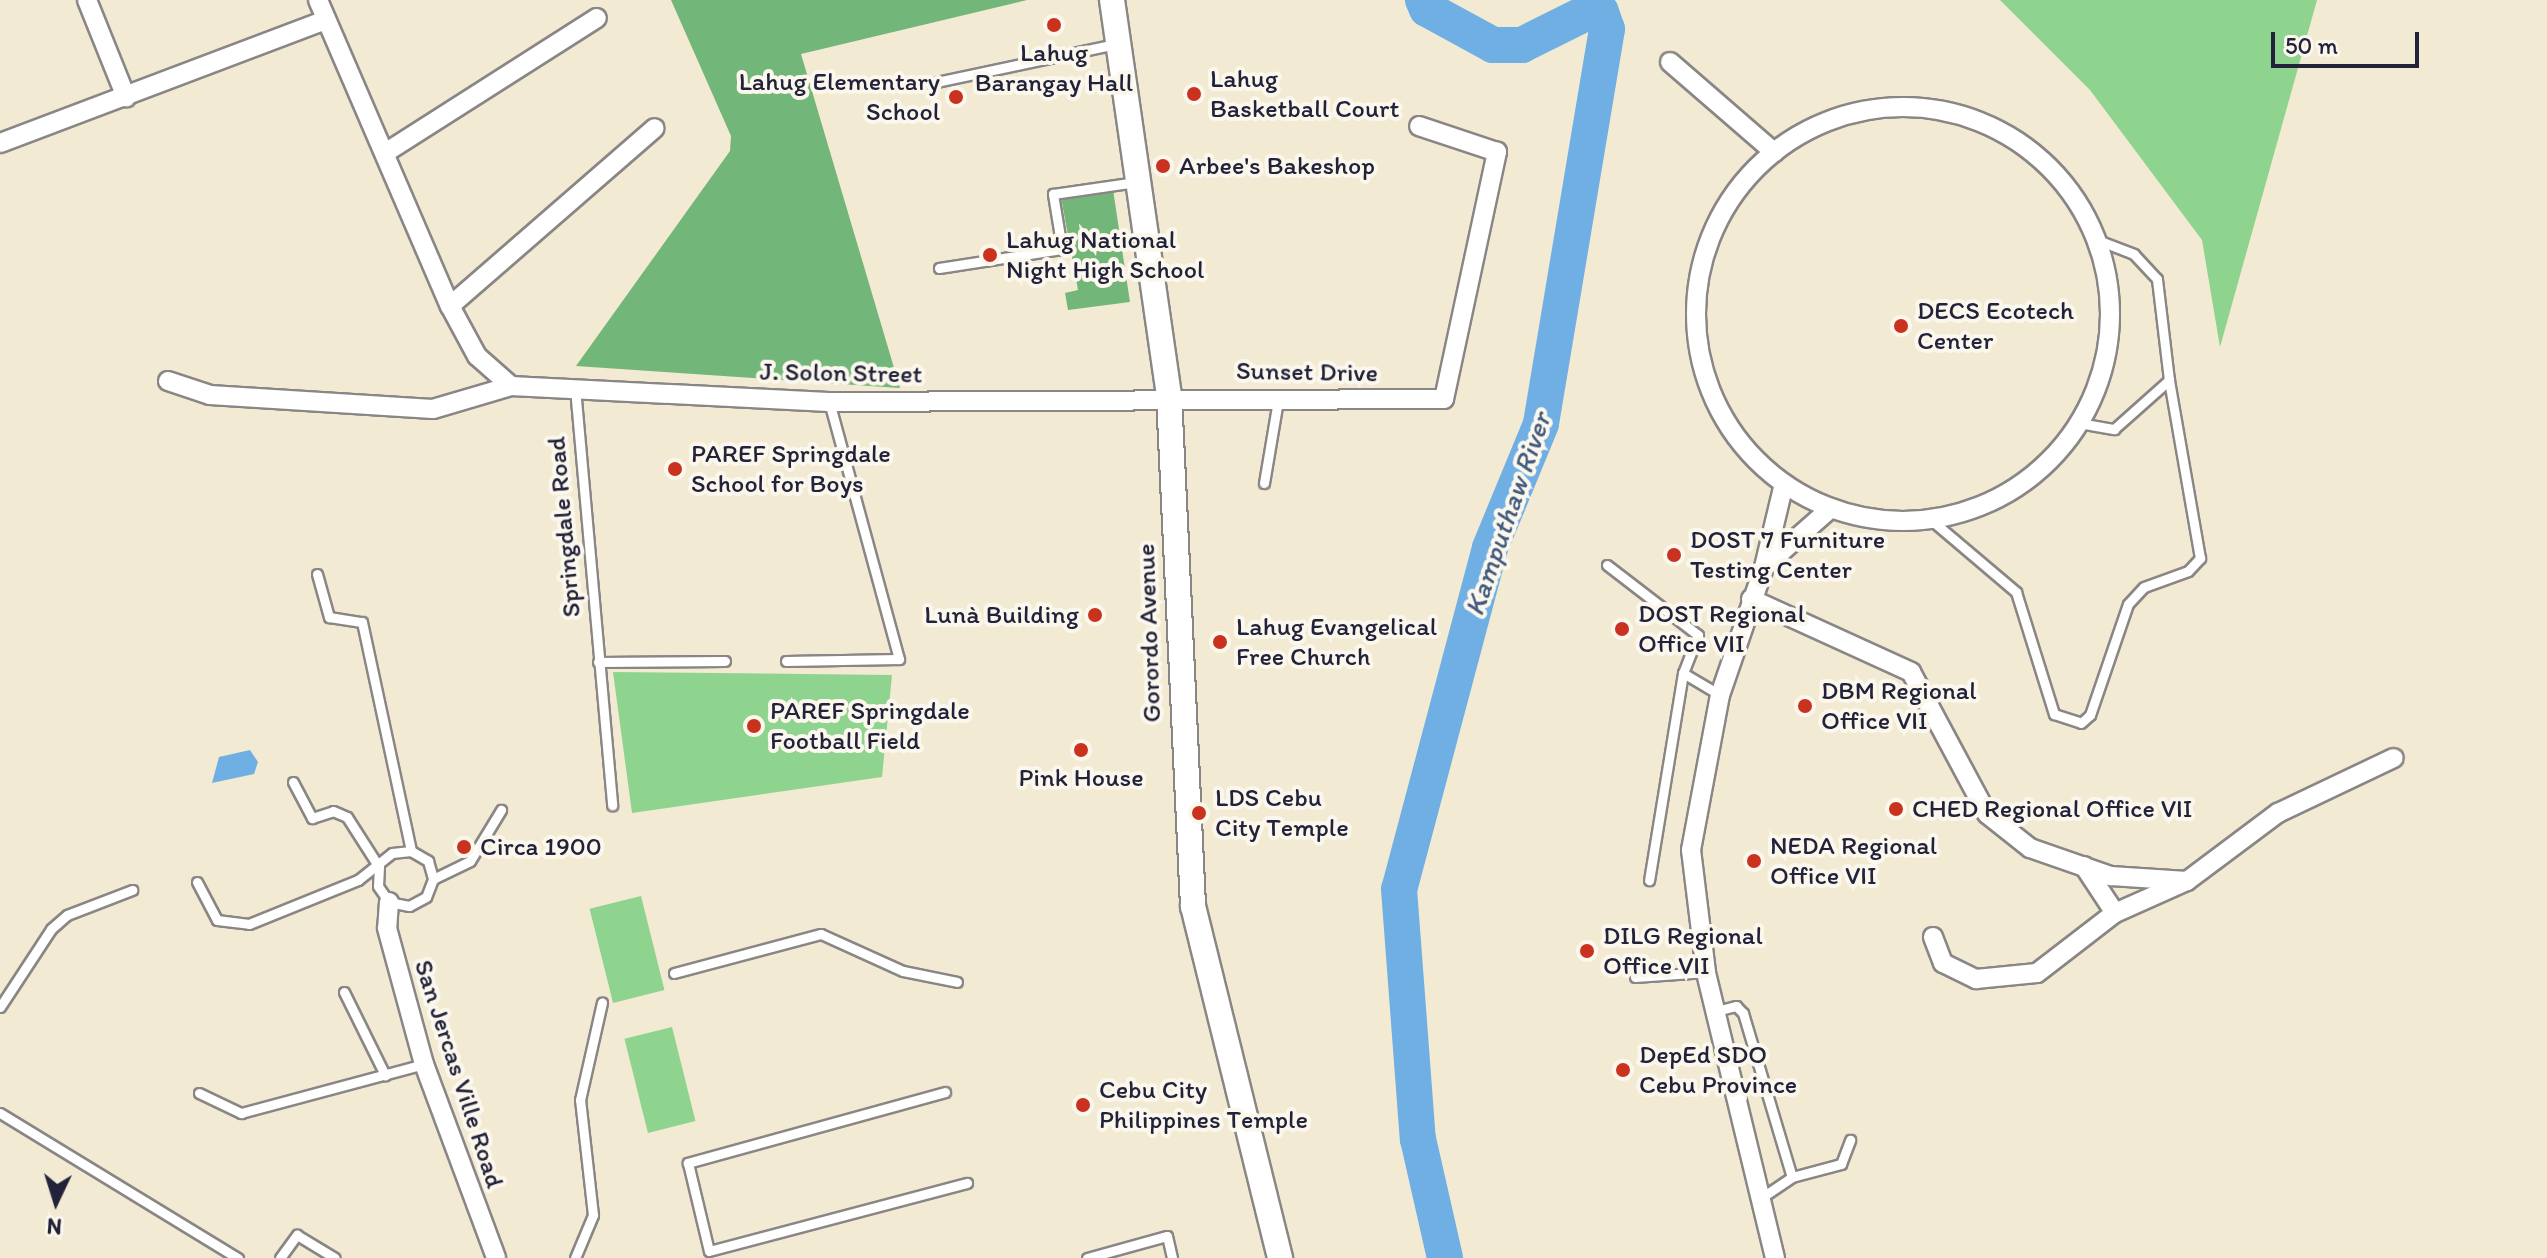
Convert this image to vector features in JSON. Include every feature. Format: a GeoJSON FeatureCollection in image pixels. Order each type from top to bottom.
{"type":"FeatureCollection","features":[{"type":"Feature","properties":{"kind":"main road","name":"Gorordo Avenue"},"geometry":{"type":"LineString","coordinates":[[1112,0],[1169,395],[1193,906],[1280,1258]]}},
{"type":"Feature","properties":{"kind":"street"},"geometry":{"type":"LineString","coordinates":[[87,0],[126,97]]}},
{"type":"Feature","properties":{"kind":"street"},"geometry":{"type":"LineString","coordinates":[[318,0],[450,306],[477,356],[511,386]]}},
{"type":"Feature","properties":{"kind":"street"},"geometry":{"type":"LineString","coordinates":[[385,153],[597,18]]}},
{"type":"Feature","properties":{"kind":"street"},"geometry":{"type":"LineString","coordinates":[[1,147],[326,20]]}},
{"type":"Feature","properties":{"kind":"street"},"geometry":{"type":"LineString","coordinates":[[1670,62],[1774,152]]}},
{"type":"Feature","properties":{"kind":"street"},"geometry":{"type":"LineString","coordinates":[[1902,107],[1952,113],[1999,131],[2040,159],[2073,196],[2097,240],[2109,288],[2109,338],[2079,423],[2022,483],[1978,507],[1930,519],[1880,520],[1831,508],[1784,484],[1746,450],[1718,409],[1700,363],[1694,313],[1700,264],[1718,218],[1774,152],[1852,114],[1902,107]]}},
{"type":"Feature","properties":{"kind":"street","name":"Sunset Drive"},"geometry":{"type":"LineString","coordinates":[[1169,395],[1444,399],[1497,152],[1419,126]]}},
{"type":"Feature","properties":{"kind":"street"},"geometry":{"type":"LineString","coordinates":[[450,306],[655,128]]}},
{"type":"Feature","properties":{"kind":"street","name":"J. Solon Street"},"geometry":{"type":"LineString","coordinates":[[168,381],[210,395],[433,409],[511,386],[829,402],[1169,395]]}},
{"type":"Feature","properties":{"kind":"street"},"geometry":{"type":"LineString","coordinates":[[1775,1258],[1706,972],[1691,850],[1720,695],[1764,567],[1784,484]]}},
{"type":"Feature","properties":{"kind":"street"},"geometry":{"type":"LineString","coordinates":[[1764,567],[1831,508]]}},
{"type":"Feature","properties":{"kind":"street"},"geometry":{"type":"LineString","coordinates":[[1751,599],[1911,672],[1987,814],[2030,848],[2133,880],[2187,881]]}},
{"type":"Feature","properties":{"kind":"street"},"geometry":{"type":"LineString","coordinates":[[1933,937],[1955,971],[2006,979],[2037,973],[2115,913],[2187,881],[2278,813],[2394,758]]}},
{"type":"Feature","properties":{"kind":"street"},"geometry":{"type":"LineString","coordinates":[[2084,866],[2115,913]]}},
{"type":"Feature","properties":{"kind":"street","name":"San Jercas Ville Road"},"geometry":{"type":"LineString","coordinates":[[389,902],[387,928],[424,1064],[496,1258]]}},
{"type":"Feature","properties":{"kind":"lane"},"geometry":{"type":"LineString","coordinates":[[932,83],[1118,44]]}},
{"type":"Feature","properties":{"kind":"lane"},"geometry":{"type":"LineString","coordinates":[[939,268],[1062,249],[1053,194],[1138,182]]}},
{"type":"Feature","properties":{"kind":"lane"},"geometry":{"type":"LineString","coordinates":[[1930,519],[2016,592],[2054,714],[2081,723],[2090,715],[2128,604],[2144,587],[2188,571],[2200,558],[2169,380],[2157,279],[2134,254],[2097,240]]}},
{"type":"Feature","properties":{"kind":"lane"},"geometry":{"type":"LineString","coordinates":[[2079,423],[2114,429],[2169,380]]}},
{"type":"Feature","properties":{"kind":"lane","name":"Springdale Road"},"geometry":{"type":"LineString","coordinates":[[575,388],[612,805]]}},
{"type":"Feature","properties":{"kind":"lane"},"geometry":{"type":"LineString","coordinates":[[1264,483],[1278,398]]}},
{"type":"Feature","properties":{"kind":"lane"},"geometry":{"type":"LineString","coordinates":[[786,661],[899,659],[829,402]]}},
{"type":"Feature","properties":{"kind":"lane"},"geometry":{"type":"LineString","coordinates":[[1607,565],[1698,635],[1683,673],[1649,880]]}},
{"type":"Feature","properties":{"kind":"lane"},"geometry":{"type":"LineString","coordinates":[[317,574],[329,617],[362,622],[411,851]]}},
{"type":"Feature","properties":{"kind":"lane"},"geometry":{"type":"LineString","coordinates":[[598,662],[725,661]]}},
{"type":"Feature","properties":{"kind":"lane"},"geometry":{"type":"LineString","coordinates":[[1683,673],[1720,695]]}},
{"type":"Feature","properties":{"kind":"lane"},"geometry":{"type":"LineString","coordinates":[[197,882],[217,920],[249,924],[379,867],[392,853],[411,851],[428,861],[433,879],[426,897],[409,906],[389,902],[378,886],[379,867],[347,817],[333,811],[312,818],[293,782]]}},
{"type":"Feature","properties":{"kind":"lane"},"geometry":{"type":"LineString","coordinates":[[433,879],[470,861],[501,810]]}},
{"type":"Feature","properties":{"kind":"lane"},"geometry":{"type":"LineString","coordinates":[[0,1007],[59,922],[132,890]]}},
{"type":"Feature","properties":{"kind":"lane"},"geometry":{"type":"LineString","coordinates":[[674,973],[821,934],[903,971],[957,982]]}},
{"type":"Feature","properties":{"kind":"lane"},"geometry":{"type":"LineString","coordinates":[[1635,977],[1706,972]]}},
{"type":"Feature","properties":{"kind":"lane"},"geometry":{"type":"LineString","coordinates":[[344,992],[385,1075]]}},
{"type":"Feature","properties":{"kind":"lane"},"geometry":{"type":"LineString","coordinates":[[575,1258],[593,1215],[580,1100],[602,1002]]}},
{"type":"Feature","properties":{"kind":"lane"},"geometry":{"type":"LineString","coordinates":[[1716,1011],[1736,1006],[1743,1013],[1792,1177]]}},
{"type":"Feature","properties":{"kind":"lane"},"geometry":{"type":"LineString","coordinates":[[199,1093],[241,1113],[424,1064]]}},
{"type":"Feature","properties":{"kind":"lane"},"geometry":{"type":"LineString","coordinates":[[945,1092],[688,1163],[709,1251],[967,1183]]}},
{"type":"Feature","properties":{"kind":"lane"},"geometry":{"type":"LineString","coordinates":[[0,1113],[238,1258]]}},
{"type":"Feature","properties":{"kind":"lane"},"geometry":{"type":"LineString","coordinates":[[1761,1198],[1792,1177],[1841,1164],[1850,1140]]}},
{"type":"Feature","properties":{"kind":"lane"},"geometry":{"type":"LineString","coordinates":[[280,1258],[297,1235],[335,1258]]}},
{"type":"Feature","properties":{"kind":"lane"},"geometry":{"type":"LineString","coordinates":[[1087,1258],[1167,1236],[1172,1258]]}},
{"type":"Feature","properties":{"kind":"green space"},"geometry":{"type":"Polygon","coordinates":[[[671,0],[1027,0],[801,54],[900,388],[576,366],[730,151],[731,136],[671,0]]]}},
{"type":"Feature","properties":{"kind":"green space"},"geometry":{"type":"Polygon","coordinates":[[[2000,0],[2317,0],[2220,347],[2202,240],[2090,90],[2000,0]]]}},
{"type":"Feature","properties":{"kind":"green space"},"geometry":{"type":"Polygon","coordinates":[[[1112,183],[1130,302],[1068,310],[1065,293],[1078,290],[1060,192],[1112,183]]]}},
{"type":"Feature","properties":{"kind":"green space","name":"PAREF Springdale Football Field"},"geometry":{"type":"Polygon","coordinates":[[[613,672],[892,675],[882,777],[632,813],[613,672]]]}},
{"type":"Feature","properties":{"kind":"green space"},"geometry":{"type":"Polygon","coordinates":[[[641,896],[664,990],[613,1003],[590,909],[641,896]]]}},
{"type":"Feature","properties":{"kind":"green space"},"geometry":{"type":"Polygon","coordinates":[[[672,1027],[695,1121],[648,1133],[624,1039],[672,1027]]]}},
{"type":"Feature","properties":{"kind":"water"},"geometry":{"type":"Polygon","coordinates":[[[250,750],[258,762],[254,774],[212,783],[219,757],[250,750]]]}},
{"type":"Feature","properties":{"kind":"waterway","name":"Kamputhaw River"},"geometry":{"type":"LineString","coordinates":[[1423,0],[1427,9],[1493,45],[1522,45],[1584,14],[1601,12],[1607,29],[1541,424],[1490,548],[1399,889],[1418,1139],[1445,1258]]}},
{"type":"Feature","properties":{"kind":"place","name":"Lahug Barangay Hall"},"geometry":{"type":"Point","coordinates":[1054,25]}},
{"type":"Feature","properties":{"kind":"place","name":"Lahug Basketball Court"},"geometry":{"type":"Point","coordinates":[1194,94]}},
{"type":"Feature","properties":{"kind":"place","name":"Lahug Elementary School"},"geometry":{"type":"Point","coordinates":[956,97]}},
{"type":"Feature","properties":{"kind":"place","name":"Arbee's Bakeshop"},"geometry":{"type":"Point","coordinates":[1163,166]}},
{"type":"Feature","properties":{"kind":"place","name":"Lahug National Night High School"},"geometry":{"type":"Point","coordinates":[990,255]}},
{"type":"Feature","properties":{"kind":"place","name":"DECS Ecotech Center"},"geometry":{"type":"Point","coordinates":[1901,326]}},
{"type":"Feature","properties":{"kind":"place","name":"PAREF Springdale School for Boys"},"geometry":{"type":"Point","coordinates":[675,469]}},
{"type":"Feature","properties":{"kind":"place","name":"DOST 7 Furniture Testing Center"},"geometry":{"type":"Point","coordinates":[1674,555]}},
{"type":"Feature","properties":{"kind":"place","name":"Lunà Building"},"geometry":{"type":"Point","coordinates":[1095,615]}},
{"type":"Feature","properties":{"kind":"place","name":"DOST Regional Office VII"},"geometry":{"type":"Point","coordinates":[1622,629]}},
{"type":"Feature","properties":{"kind":"place","name":"Lahug Evangelical Free Church"},"geometry":{"type":"Point","coordinates":[1220,642]}},
{"type":"Feature","properties":{"kind":"place","name":"DBM Regional Office VII"},"geometry":{"type":"Point","coordinates":[1805,706]}},
{"type":"Feature","properties":{"kind":"place","name":"PAREF Springdale Football Field"},"geometry":{"type":"Point","coordinates":[754,726]}},
{"type":"Feature","properties":{"kind":"place","name":"Pink House"},"geometry":{"type":"Point","coordinates":[1081,750]}},
{"type":"Feature","properties":{"kind":"place","name":"CHED Regional Office VII"},"geometry":{"type":"Point","coordinates":[1896,809]}},
{"type":"Feature","properties":{"kind":"place","name":"LDS Cebu City Temple"},"geometry":{"type":"Point","coordinates":[1199,813]}},
{"type":"Feature","properties":{"kind":"place","name":"Circa 1900"},"geometry":{"type":"Point","coordinates":[464,847]}},
{"type":"Feature","properties":{"kind":"place","name":"NEDA Regional Office VII"},"geometry":{"type":"Point","coordinates":[1754,861]}},
{"type":"Feature","properties":{"kind":"place","name":"DILG Regional Office VII"},"geometry":{"type":"Point","coordinates":[1587,951]}},
{"type":"Feature","properties":{"kind":"place","name":"DepEd SDO Cebu Province"},"geometry":{"type":"Point","coordinates":[1623,1070]}},
{"type":"Feature","properties":{"kind":"place","name":"Cebu City Philippines Temple"},"geometry":{"type":"Point","coordinates":[1083,1105]}}]}
